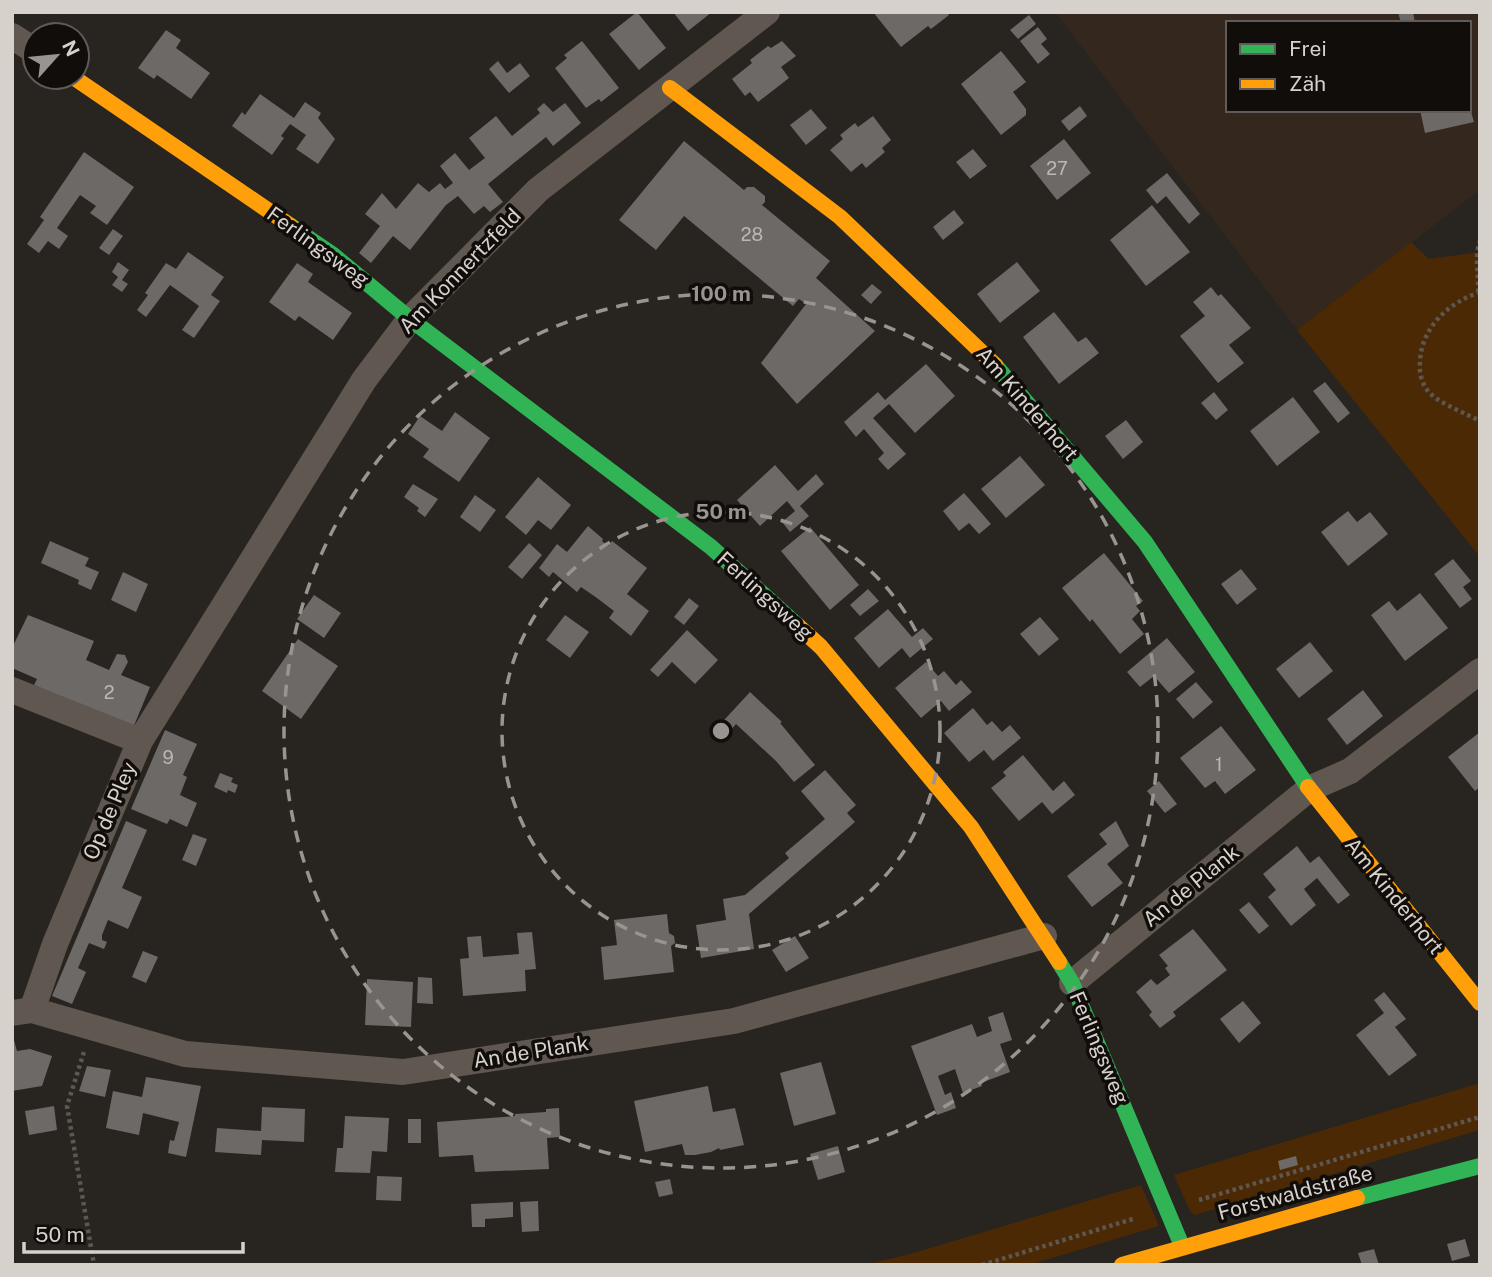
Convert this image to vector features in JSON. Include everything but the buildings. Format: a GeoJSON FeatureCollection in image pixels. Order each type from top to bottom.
{"type":"FeatureCollection","features":[{"type":"Feature","properties":{"kind":"street","name":"Am Konnertzfeld"},"geometry":{"type":"LineString","coordinates":[[139,741],[364,380],[410,318],[538,190],[768,12]]}},
{"type":"Feature","properties":{"kind":"street","name":"Am Kinderhort"},"geometry":{"type":"LineString","coordinates":[[670,88],[839,217],[990,358],[1145,542],[1309,789],[1480,1003]]}},
{"type":"Feature","properties":{"kind":"street","name":"Ferlingsweg"},"geometry":{"type":"LineString","coordinates":[[91,89],[332,254],[410,318],[711,547],[821,647],[971,827],[1044,936],[1072,983],[1182,1246]]}},
{"type":"Feature","properties":{"kind":"street"},"geometry":{"type":"LineString","coordinates":[[1309,789],[1350,771],[1480,671]]}},
{"type":"Feature","properties":{"kind":"street","name":"Op de Pley"},"geometry":{"type":"LineString","coordinates":[[12,690],[139,741],[55,944],[22,1011]]}},
{"type":"Feature","properties":{"kind":"street","name":"An de Plank"},"geometry":{"type":"LineString","coordinates":[[1072,983],[1309,789]]}},
{"type":"Feature","properties":{"kind":"street","name":"An de Plank"},"geometry":{"type":"LineString","coordinates":[[22,1011],[185,1054],[403,1072],[734,1021],[1044,936]]}},
{"type":"Feature","properties":{"kind":"street","name":"Forstwaldstraße"},"geometry":{"type":"LineString","coordinates":[[1122,1265],[1291,1215],[1480,1166]]}},
{"type":"Feature","properties":{"kind":"path"},"geometry":{"type":"LineString","coordinates":[[1480,241],[1476,253],[1479,292],[1442,314],[1427,331],[1420,354],[1419,375],[1429,393],[1480,421]]}},
{"type":"Feature","properties":{"kind":"path"},"geometry":{"type":"LineString","coordinates":[[93,1028],[67,1106],[94,1265]]}},
{"type":"Feature","properties":{"kind":"path"},"geometry":{"type":"LineString","coordinates":[[982,1265],[1480,1117]]}},
{"type":"Feature","properties":{"kind":"shaded area"},"geometry":{"type":"Polygon","coordinates":[[[1055,12],[1476,12],[1480,30],[1480,190],[1297,330],[1055,12]]]}},
{"type":"Feature","properties":{"kind":"shaded area"},"geometry":{"type":"Polygon","coordinates":[[[1411,242],[1429,259],[1480,252],[1480,557],[1297,330],[1411,242]]]}},
{"type":"Feature","properties":{"kind":"shaded area"},"geometry":{"type":"Polygon","coordinates":[[[1480,1083],[1480,1130],[1195,1215],[1190,1211],[1174,1175],[1480,1083]]]}},
{"type":"Feature","properties":{"kind":"shaded area"},"geometry":{"type":"Polygon","coordinates":[[[1141,1185],[1159,1226],[1029,1265],[865,1265],[910,1254],[1141,1185]]]}},
{"type":"Feature","properties":{"kind":"traffic: fast"},"geometry":{"type":"LineString","coordinates":[[291,226],[332,254],[410,319],[711,547],[798,626]]}},
{"type":"Feature","properties":{"kind":"traffic: fast"},"geometry":{"type":"LineString","coordinates":[[995,365],[1145,542],[1308,787]]}},
{"type":"Feature","properties":{"kind":"traffic: fast"},"geometry":{"type":"LineString","coordinates":[[1059,962],[1072,983],[1182,1246]]}},
{"type":"Feature","properties":{"kind":"traffic: fast"},"geometry":{"type":"LineString","coordinates":[[1357,1198],[1480,1166]]}},
{"type":"Feature","properties":{"kind":"traffic: slow"},"geometry":{"type":"LineString","coordinates":[[670,88],[840,217],[995,365]]}},
{"type":"Feature","properties":{"kind":"traffic: slow"},"geometry":{"type":"LineString","coordinates":[[91,89],[291,226]]}},
{"type":"Feature","properties":{"kind":"traffic: slow"},"geometry":{"type":"LineString","coordinates":[[798,626],[821,647],[971,827],[1059,962]]}},
{"type":"Feature","properties":{"kind":"traffic: slow"},"geometry":{"type":"LineString","coordinates":[[1308,787],[1480,1003]]}},
{"type":"Feature","properties":{"kind":"traffic: slow"},"geometry":{"type":"LineString","coordinates":[[1122,1265],[1357,1198]]}}]}
